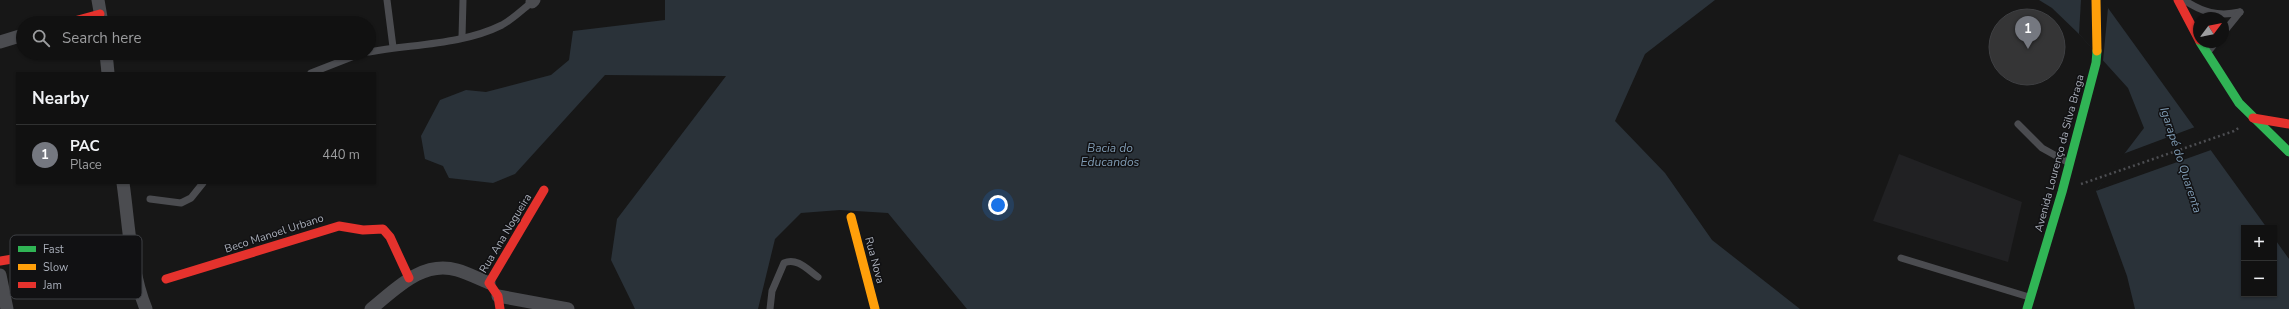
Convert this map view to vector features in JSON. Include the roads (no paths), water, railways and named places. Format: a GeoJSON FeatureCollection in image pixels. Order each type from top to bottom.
{"type":"FeatureCollection","features":[{"type":"Feature","properties":{"kind":"street"},"geometry":{"type":"LineString","coordinates":[[98,0],[101,16]]}},
{"type":"Feature","properties":{"kind":"street","name":"Avenida Lourenço da Silva Braga"},"geometry":{"type":"LineString","coordinates":[[2028,309],[2070,163],[2096,63],[2098,34],[2096,0]]}},
{"type":"Feature","properties":{"kind":"street"},"geometry":{"type":"LineString","coordinates":[[2178,0],[2193,28]]}},
{"type":"Feature","properties":{"kind":"street"},"geometry":{"type":"LineString","coordinates":[[0,42],[16,37]]}},
{"type":"Feature","properties":{"kind":"street"},"geometry":{"type":"LineString","coordinates":[[2204,48],[2236,98],[2253,118],[2289,152]]}},
{"type":"Feature","properties":{"kind":"street"},"geometry":{"type":"LineString","coordinates":[[107,60],[108,72]]}},
{"type":"Feature","properties":{"kind":"street"},"geometry":{"type":"LineString","coordinates":[[2253,118],[2289,124]]}},
{"type":"Feature","properties":{"kind":"street"},"geometry":{"type":"LineString","coordinates":[[123,184],[128,235]]}},
{"type":"Feature","properties":{"kind":"street","name":"Rua Ana Nogueira"},"geometry":{"type":"LineString","coordinates":[[500,309],[498,296],[489,283],[544,190]]}},
{"type":"Feature","properties":{"kind":"street","name":"Rua Nova"},"geometry":{"type":"LineString","coordinates":[[851,217],[875,309]]}},
{"type":"Feature","properties":{"kind":"street","name":"Beco Manoel Urbano"},"geometry":{"type":"LineString","coordinates":[[166,279],[338,226],[363,230],[383,229],[390,237],[408,278]]}},
{"type":"Feature","properties":{"kind":"street"},"geometry":{"type":"LineString","coordinates":[[0,261],[10,259]]}},
{"type":"Feature","properties":{"kind":"street"},"geometry":{"type":"LineString","coordinates":[[371,309],[408,278],[424,271],[440,269],[456,270],[489,283]]}},
{"type":"Feature","properties":{"kind":"street"},"geometry":{"type":"LineString","coordinates":[[0,275],[7,309]]}},
{"type":"Feature","properties":{"kind":"street"},"geometry":{"type":"LineString","coordinates":[[498,296],[568,309]]}},
{"type":"Feature","properties":{"kind":"street"},"geometry":{"type":"LineString","coordinates":[[142,298],[146,309]]}},
{"type":"Feature","properties":{"kind":"lane"},"geometry":{"type":"LineString","coordinates":[[387,0],[393,47]]}},
{"type":"Feature","properties":{"kind":"lane"},"geometry":{"type":"LineString","coordinates":[[462,37],[463,0]]}},
{"type":"Feature","properties":{"kind":"lane"},"geometry":{"type":"LineString","coordinates":[[2183,0],[2208,12]]}},
{"type":"Feature","properties":{"kind":"lane"},"geometry":{"type":"LineString","coordinates":[[376,51],[462,37],[502,25],[533,1]]}},
{"type":"Feature","properties":{"kind":"lane"},"geometry":{"type":"LineString","coordinates":[[2229,14],[2240,12],[2229,26]]}},
{"type":"Feature","properties":{"kind":"lane"},"geometry":{"type":"LineString","coordinates":[[2207,53],[2211,48]]}},
{"type":"Feature","properties":{"kind":"lane"},"geometry":{"type":"LineString","coordinates":[[314,72],[344,60]]}},
{"type":"Feature","properties":{"kind":"lane"},"geometry":{"type":"LineString","coordinates":[[2018,124],[2042,148],[2070,163]]}},
{"type":"Feature","properties":{"kind":"lane"},"geometry":{"type":"LineString","coordinates":[[150,199],[181,203],[191,198],[202,184]]}},
{"type":"Feature","properties":{"kind":"lane"},"geometry":{"type":"LineString","coordinates":[[1902,258],[2031,298]]}},
{"type":"Feature","properties":{"kind":"lane"},"geometry":{"type":"LineString","coordinates":[[770,309],[772,291],[784,263],[790,260],[796,261],[818,277]]}},
{"type":"Feature","properties":{"kind":"water","name":"Bacia do Educandos"},"geometry":{"type":"Polygon","coordinates":[[[665,0],[1715,0],[1645,54],[1615,121],[1665,173],[1712,240],[1800,309],[967,309],[888,213],[840,210],[801,213],[775,239],[758,309],[635,309],[611,260],[617,219],[726,76],[605,75],[515,174],[493,183],[449,178],[443,166],[425,159],[421,136],[440,100],[466,90],[486,92],[551,75],[569,60],[573,31],[665,20],[665,0]]]}},
{"type":"Feature","properties":{"kind":"water","name":"Igarapé do Quarenta"},"geometry":{"type":"Polygon","coordinates":[[[2039,0],[2099,0],[2108,8],[2265,225],[2241,225],[2241,297],[2277,297],[2277,242],[2289,259],[2289,309],[2135,309],[2127,276],[2096,191],[2144,128],[2128,88],[2079,34],[2052,8],[2039,0]]]}},
{"type":"Feature","properties":{"kind":"place","name":"PAC"},"geometry":{"type":"Point","coordinates":[2028,49]}}]}
